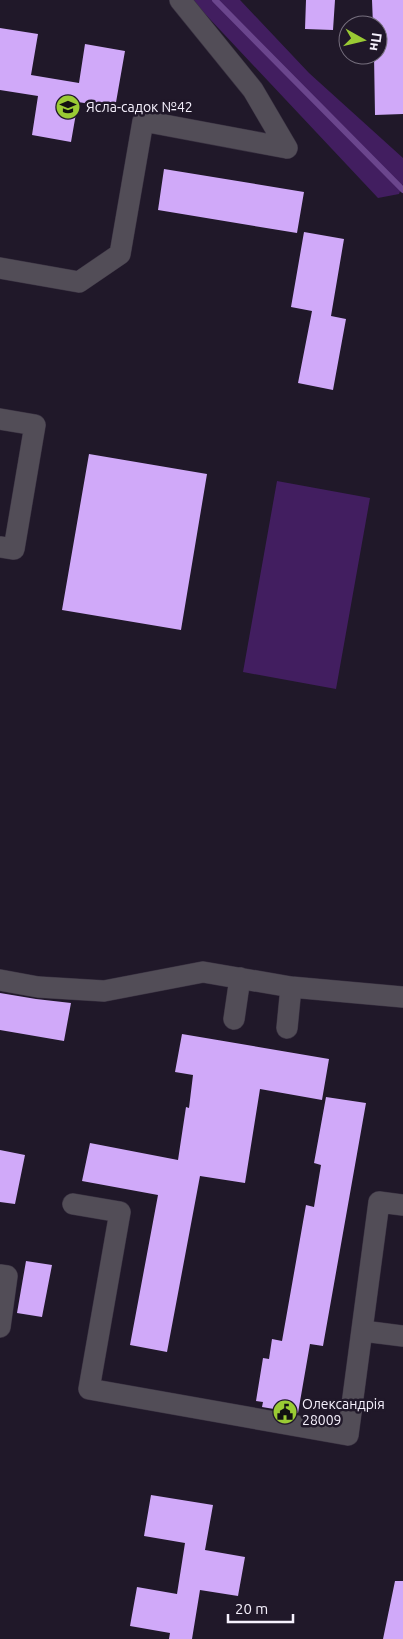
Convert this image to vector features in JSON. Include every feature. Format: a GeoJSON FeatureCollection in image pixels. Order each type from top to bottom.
{"type":"FeatureCollection","features":[{"type":"Feature","properties":{"kind":"lane"},"geometry":{"type":"LineString","coordinates":[[0,268],[79,282],[120,254],[143,121],[288,148],[253,90],[180,0]]}},
{"type":"Feature","properties":{"kind":"lane"},"geometry":{"type":"LineString","coordinates":[[0,419],[35,425],[14,549],[0,547]]}},
{"type":"Feature","properties":{"kind":"lane"},"geometry":{"type":"LineString","coordinates":[[0,980],[38,988],[104,991],[203,972],[291,986],[403,997]]}},
{"type":"Feature","properties":{"kind":"lane"},"geometry":{"type":"LineString","coordinates":[[234,1019],[240,978]]}},
{"type":"Feature","properties":{"kind":"lane"},"geometry":{"type":"LineString","coordinates":[[287,1028],[291,986]]}},
{"type":"Feature","properties":{"kind":"lane"},"geometry":{"type":"LineString","coordinates":[[73,1204],[120,1212],[89,1389],[348,1435],[379,1202],[403,1205]]}},
{"type":"Feature","properties":{"kind":"lane"},"geometry":{"type":"LineString","coordinates":[[0,1275],[7,1276],[0,1326]]}},
{"type":"Feature","properties":{"kind":"lane"},"geometry":{"type":"LineString","coordinates":[[363,1330],[403,1336]]}},
{"type":"Feature","properties":{"kind":"shaded area"},"geometry":{"type":"Polygon","coordinates":[[[192,0],[240,0],[309,73],[403,158],[403,184],[399,194],[378,198],[192,0]]]}},
{"type":"Feature","properties":{"kind":"shaded area"},"geometry":{"type":"Polygon","coordinates":[[[277,481],[370,498],[336,689],[243,672],[277,481]]]}},
{"type":"Feature","properties":{"kind":"building"},"geometry":{"type":"Polygon","coordinates":[[[306,0],[335,0],[333,30],[305,29],[306,0]]]}},
{"type":"Feature","properties":{"kind":"building"},"geometry":{"type":"Polygon","coordinates":[[[372,0],[403,0],[403,114],[375,115],[374,65],[388,65],[388,15],[373,15],[372,0]]]}},
{"type":"Feature","properties":{"kind":"building"},"geometry":{"type":"Polygon","coordinates":[[[0,28],[38,34],[31,75],[79,83],[85,44],[125,51],[115,108],[78,102],[71,142],[32,135],[38,96],[0,90],[0,28]]]}},
{"type":"Feature","properties":{"kind":"building"},"geometry":{"type":"Polygon","coordinates":[[[164,169],[304,192],[297,233],[158,210],[164,169]]]}},
{"type":"Feature","properties":{"kind":"building"},"geometry":{"type":"Polygon","coordinates":[[[304,232],[344,239],[331,316],[346,319],[333,390],[298,383],[312,311],[291,307],[304,232]]]}},
{"type":"Feature","properties":{"kind":"building"},"geometry":{"type":"Polygon","coordinates":[[[89,454],[207,474],[181,630],[62,610],[89,454]]]}},
{"type":"Feature","properties":{"kind":"building"},"geometry":{"type":"Polygon","coordinates":[[[0,993],[71,1003],[64,1041],[0,1030],[0,993]]]}},
{"type":"Feature","properties":{"kind":"building"},"geometry":{"type":"Polygon","coordinates":[[[182,1034],[329,1059],[322,1100],[260,1089],[245,1183],[200,1176],[167,1352],[130,1345],[158,1195],[82,1181],[90,1143],[178,1160],[186,1107],[189,1108],[193,1075],[175,1072],[182,1034]]]}},
{"type":"Feature","properties":{"kind":"building"},"geometry":{"type":"Polygon","coordinates":[[[326,1097],[366,1103],[323,1346],[310,1344],[298,1413],[262,1407],[263,1402],[256,1401],[263,1358],[269,1359],[272,1339],[282,1341],[306,1205],[314,1207],[321,1165],[314,1163],[326,1097]]]}},
{"type":"Feature","properties":{"kind":"building"},"geometry":{"type":"Polygon","coordinates":[[[0,1150],[25,1155],[15,1204],[0,1202],[0,1150]]]}},
{"type":"Feature","properties":{"kind":"building"},"geometry":{"type":"Polygon","coordinates":[[[26,1261],[52,1265],[42,1317],[17,1313],[26,1261]]]}},
{"type":"Feature","properties":{"kind":"building"},"geometry":{"type":"Polygon","coordinates":[[[151,1495],[213,1505],[205,1550],[245,1557],[238,1596],[200,1590],[192,1639],[169,1639],[170,1633],[130,1626],[137,1587],[177,1594],[185,1543],[144,1536],[151,1495]]]}},
{"type":"Feature","properties":{"kind":"building"},"geometry":{"type":"Polygon","coordinates":[[[395,1581],[403,1581],[403,1639],[383,1639],[395,1581]]]}},
{"type":"Feature","properties":{"kind":"waterway"},"geometry":{"type":"LineString","coordinates":[[215,0],[403,190]]}},
{"type":"Feature","properties":{"kind":"place","name":"Ясла-садок №42"},"geometry":{"type":"Point","coordinates":[68,107]}},
{"type":"Feature","properties":{"kind":"place","name":"Олександрія 28009"},"geometry":{"type":"Point","coordinates":[285,1412]}}]}
